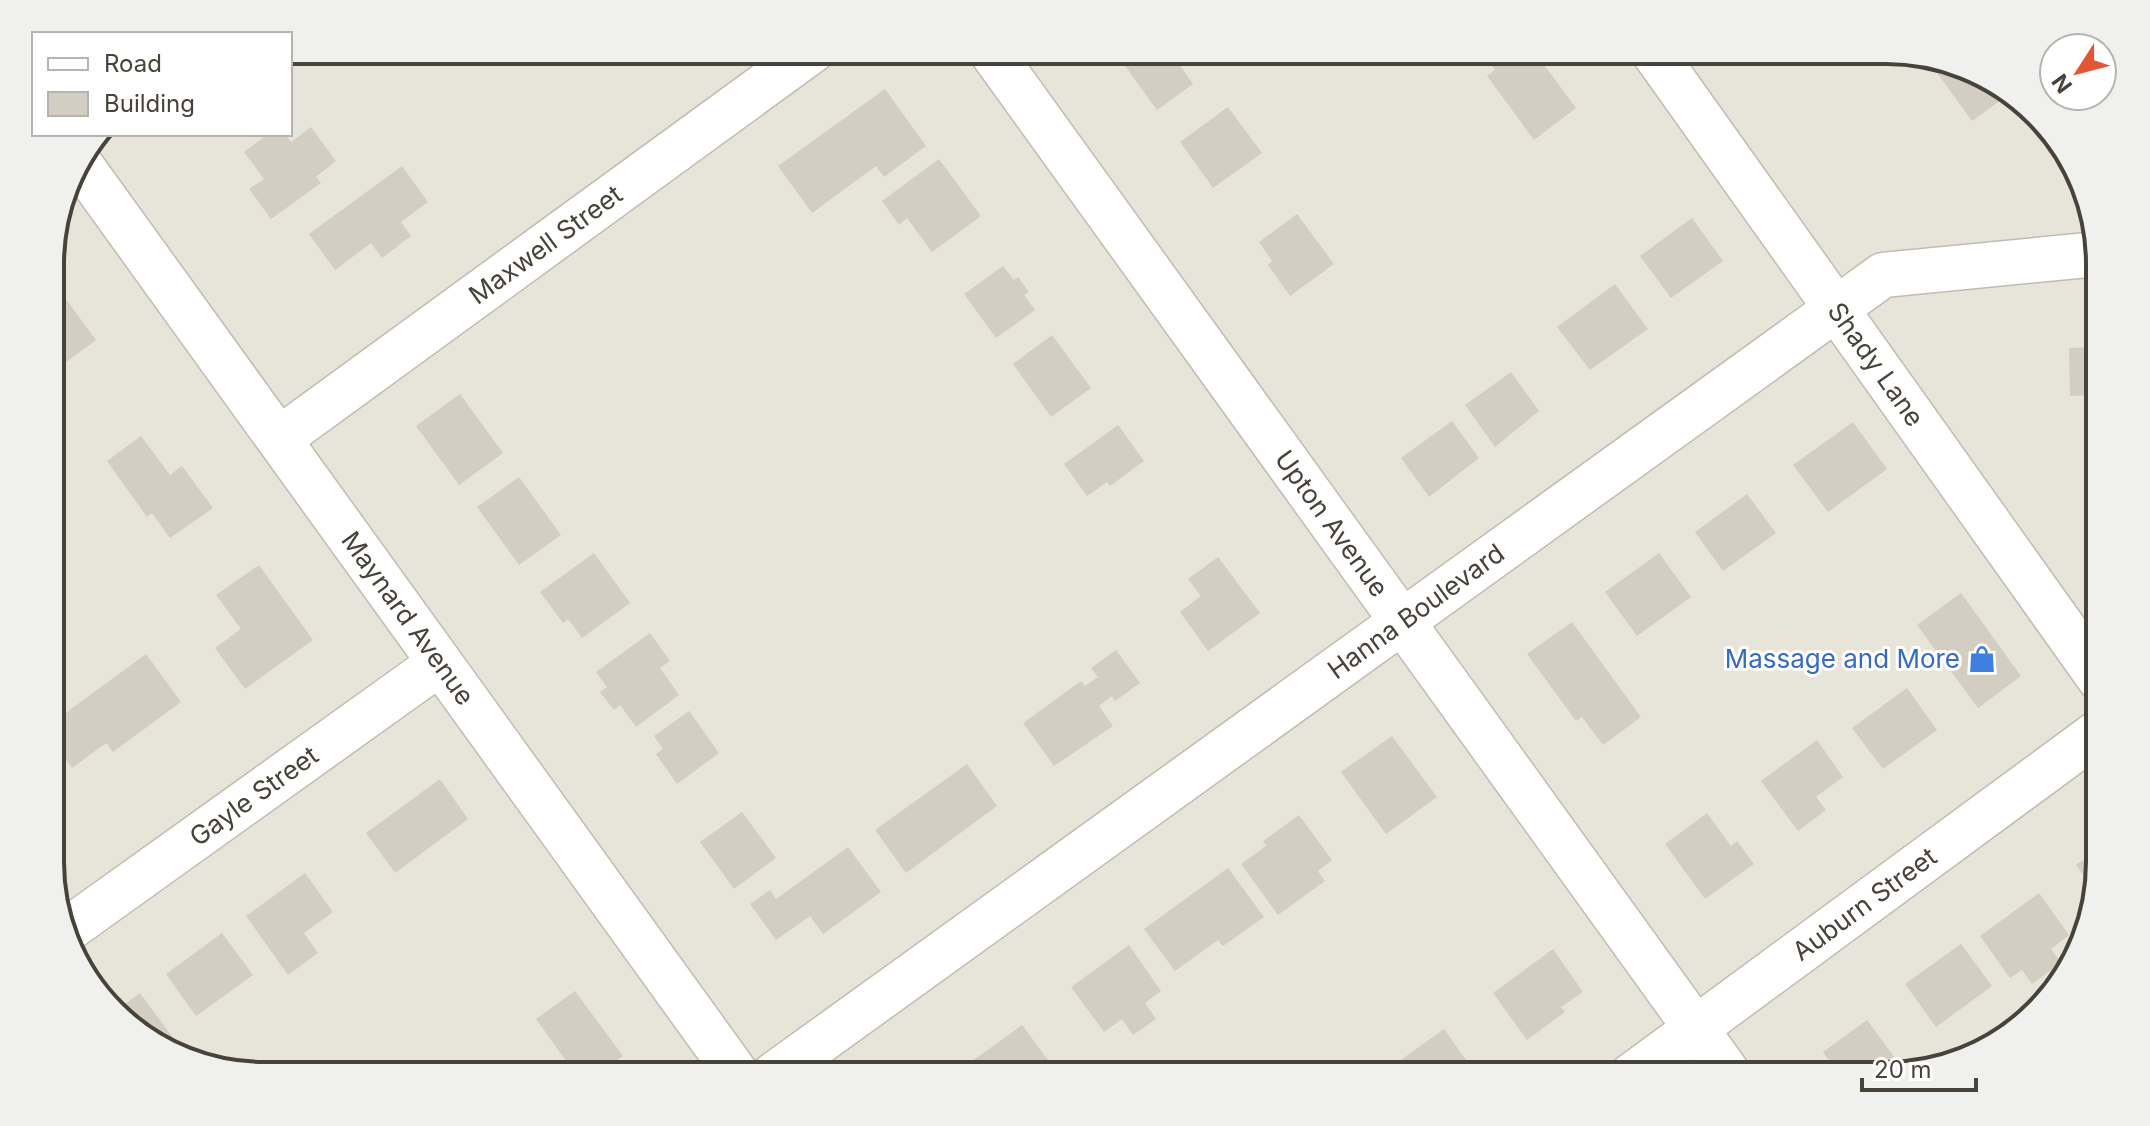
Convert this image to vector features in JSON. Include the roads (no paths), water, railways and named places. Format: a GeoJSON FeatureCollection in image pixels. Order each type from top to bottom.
{"type":"FeatureCollection","features":[{"type":"Feature","properties":{"kind":"street","name":"Maxwell Street"},"geometry":{"type":"LineString","coordinates":[[279,439],[794,64]]}},
{"type":"Feature","properties":{"kind":"street","name":"Upton Avenue"},"geometry":{"type":"LineString","coordinates":[[1000,64],[1720,1062]]}},
{"type":"Feature","properties":{"kind":"street","name":"Shady Lane"},"geometry":{"type":"LineString","coordinates":[[1662,64],[2086,660]]}},
{"type":"Feature","properties":{"kind":"street","name":"Maynard Avenue"},"geometry":{"type":"LineString","coordinates":[[86,173],[728,1062]]}},
{"type":"Feature","properties":{"kind":"street","name":"Hanna Boulevard"},"geometry":{"type":"LineString","coordinates":[[791,1062],[1883,275],[2085,255]]}},
{"type":"Feature","properties":{"kind":"street","name":"Gayle Street"},"geometry":{"type":"LineString","coordinates":[[71,915],[440,663]]}},
{"type":"Feature","properties":{"kind":"street","name":"Auburn Street"},"geometry":{"type":"LineString","coordinates":[[1650,1062],[2086,741]]}},
{"type":"Feature","properties":{"kind":"place","name":"Massage and More"},"geometry":{"type":"Point","coordinates":[1982,659]}}]}
